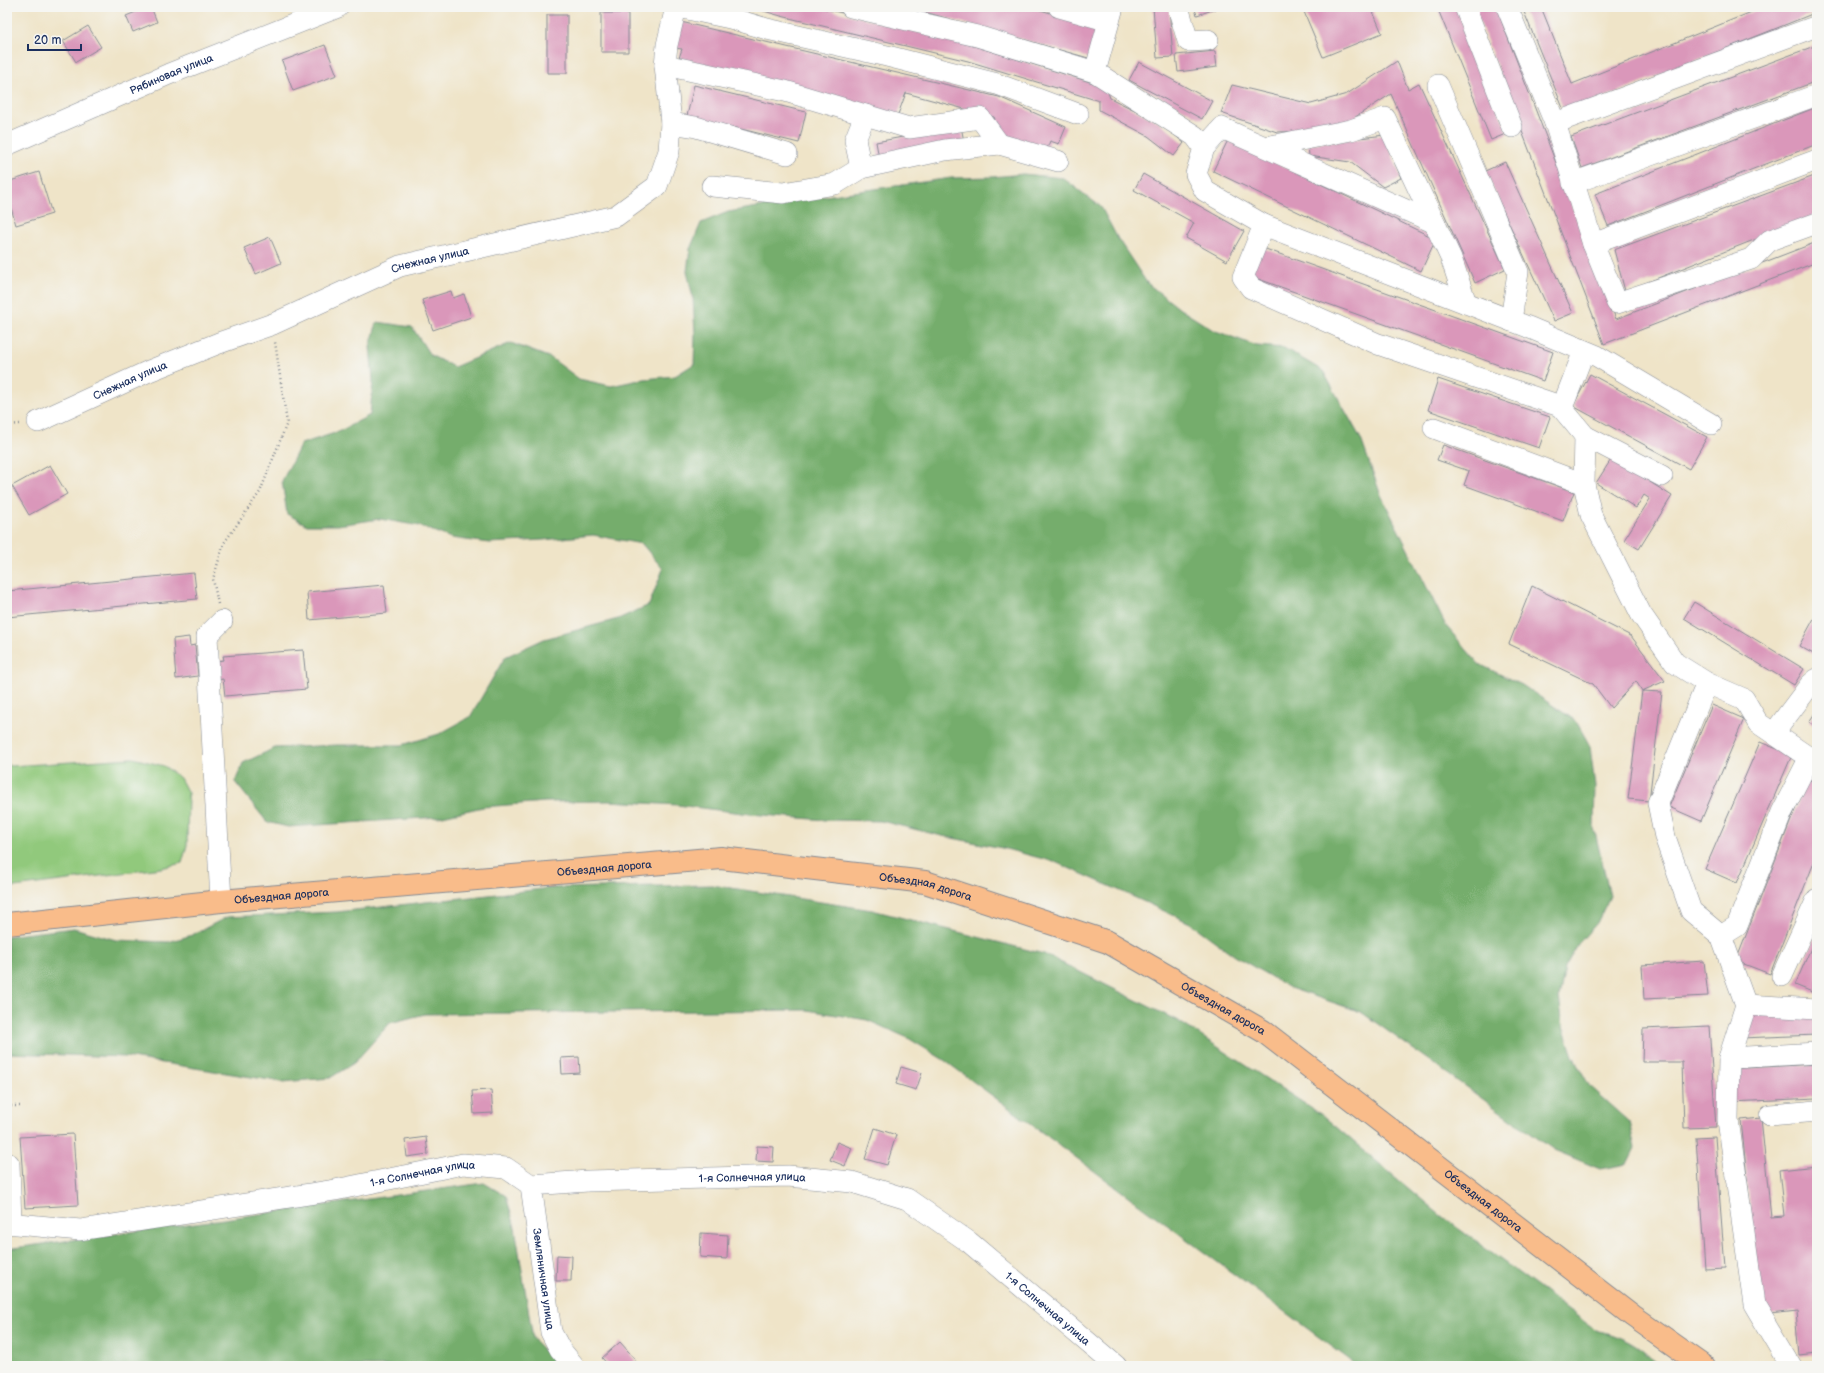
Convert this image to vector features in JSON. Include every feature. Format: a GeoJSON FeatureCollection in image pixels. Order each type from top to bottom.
{"type":"FeatureCollection","features":[{"type":"Feature","properties":{"kind":"main road","name":"Объездная дорога"},"geometry":{"type":"LineString","coordinates":[[7,924],[222,901],[721,858],[925,882],[1108,942],[1263,1031],[1633,1316],[1704,1366]]}},
{"type":"Feature","properties":{"kind":"street","name":"Рябиновая улица"},"geometry":{"type":"LineString","coordinates":[[7,145],[169,74],[338,7]]}},
{"type":"Feature","properties":{"kind":"street","name":"Снежная улица"},"geometry":{"type":"LineString","coordinates":[[38,422],[156,368],[219,343],[273,324],[400,266],[616,216],[657,186],[669,151],[671,123],[665,65],[667,45],[677,7]]}},
{"type":"Feature","properties":{"kind":"street"},"geometry":{"type":"LineString","coordinates":[[677,7],[730,18],[767,29],[887,56],[997,84],[1078,114]]}},
{"type":"Feature","properties":{"kind":"street"},"geometry":{"type":"LineString","coordinates":[[851,7],[977,36],[1095,72],[1195,136],[1204,148]]}},
{"type":"Feature","properties":{"kind":"street"},"geometry":{"type":"LineString","coordinates":[[1059,7],[1111,14],[1095,72]]}},
{"type":"Feature","properties":{"kind":"street"},"geometry":{"type":"LineString","coordinates":[[1178,7],[1188,41],[1208,40]]}},
{"type":"Feature","properties":{"kind":"street"},"geometry":{"type":"LineString","coordinates":[[1465,7],[1512,127]]}},
{"type":"Feature","properties":{"kind":"street"},"geometry":{"type":"LineString","coordinates":[[1507,7],[1555,123],[1593,244],[1617,303],[1751,258],[1770,240],[1817,223]]}},
{"type":"Feature","properties":{"kind":"street"},"geometry":{"type":"LineString","coordinates":[[1555,123],[1817,26]]}},
{"type":"Feature","properties":{"kind":"street"},"geometry":{"type":"LineString","coordinates":[[665,65],[785,92],[909,128],[980,118],[999,144]]}},
{"type":"Feature","properties":{"kind":"street"},"geometry":{"type":"LineString","coordinates":[[1438,85],[1518,272],[1511,321]]}},
{"type":"Feature","properties":{"kind":"street"},"geometry":{"type":"LineString","coordinates":[[1573,183],[1817,95]]}},
{"type":"Feature","properties":{"kind":"street"},"geometry":{"type":"LineString","coordinates":[[861,168],[855,140],[865,115]]}},
{"type":"Feature","properties":{"kind":"street"},"geometry":{"type":"LineString","coordinates":[[1266,147],[1352,130],[1385,118],[1451,258],[1466,303]]}},
{"type":"Feature","properties":{"kind":"street"},"geometry":{"type":"LineString","coordinates":[[671,123],[696,127],[787,154]]}},
{"type":"Feature","properties":{"kind":"street"},"geometry":{"type":"LineString","coordinates":[[1435,223],[1222,128],[1204,148],[1196,174],[1205,191],[1264,225],[1466,303],[1597,356],[1711,424]]}},
{"type":"Feature","properties":{"kind":"street"},"geometry":{"type":"LineString","coordinates":[[712,186],[783,193],[835,184],[861,168],[944,150],[999,144],[1058,161]]}},
{"type":"Feature","properties":{"kind":"street"},"geometry":{"type":"LineString","coordinates":[[1593,244],[1817,160]]}},
{"type":"Feature","properties":{"kind":"street"},"geometry":{"type":"LineString","coordinates":[[1264,225],[1243,277],[1251,288],[1378,344],[1560,406],[1585,436],[1662,476]]}},
{"type":"Feature","properties":{"kind":"street"},"geometry":{"type":"LineString","coordinates":[[1560,406],[1565,400],[1584,351]]}},
{"type":"Feature","properties":{"kind":"street"},"geometry":{"type":"LineString","coordinates":[[1434,428],[1584,484]]}},
{"type":"Feature","properties":{"kind":"street"},"geometry":{"type":"LineString","coordinates":[[1585,436],[1584,484],[1591,515],[1642,614],[1675,663],[1707,683],[1744,698],[1758,723],[1813,760],[1782,812],[1737,926],[1721,936]]}},
{"type":"Feature","properties":{"kind":"street"},"geometry":{"type":"LineString","coordinates":[[222,621],[207,636],[222,901]]}},
{"type":"Feature","properties":{"kind":"street"},"geometry":{"type":"LineString","coordinates":[[1774,734],[1810,685],[1817,679]]}},
{"type":"Feature","properties":{"kind":"street"},"geometry":{"type":"LineString","coordinates":[[1707,683],[1658,803],[1665,837],[1691,911],[1721,936],[1746,1005],[1729,1058],[1728,1120],[1754,1304],[1791,1366]]}},
{"type":"Feature","properties":{"kind":"street"},"geometry":{"type":"LineString","coordinates":[[1782,976],[1817,899]]}},
{"type":"Feature","properties":{"kind":"street"},"geometry":{"type":"LineString","coordinates":[[1746,1005],[1817,1009]]}},
{"type":"Feature","properties":{"kind":"street"},"geometry":{"type":"LineString","coordinates":[[1729,1058],[1817,1053]]}},
{"type":"Feature","properties":{"kind":"street"},"geometry":{"type":"LineString","coordinates":[[1770,1115],[1817,1110]]}},
{"type":"Feature","properties":{"kind":"street"},"geometry":{"type":"LineString","coordinates":[[7,1164],[9,1164],[9,1223]]}},
{"type":"Feature","properties":{"kind":"street","name":"1-я Солнечная улица"},"geometry":{"type":"LineString","coordinates":[[9,1223],[80,1230],[335,1190],[463,1164],[506,1168],[531,1185],[588,1181],[788,1176],[852,1182],[907,1199],[969,1242],[1116,1366]]}},
{"type":"Feature","properties":{"kind":"street","name":"Земляничная улица"},"geometry":{"type":"LineString","coordinates":[[531,1185],[551,1332],[560,1348],[574,1366]]}},
{"type":"Feature","properties":{"kind":"path"},"geometry":{"type":"LineString","coordinates":[[222,621],[213,579],[224,543],[260,492],[287,423],[273,324]]}},
{"type":"Feature","properties":{"kind":"path"},"geometry":{"type":"LineString","coordinates":[[7,1106],[23,1106]]}},
{"type":"Feature","properties":{"kind":"green space"},"geometry":{"type":"Polygon","coordinates":[[[1023,174],[1063,178],[1101,207],[1118,239],[1147,283],[1180,309],[1213,330],[1257,346],[1284,348],[1323,371],[1361,439],[1380,493],[1446,626],[1479,664],[1522,685],[1576,721],[1590,746],[1595,787],[1594,828],[1610,896],[1597,923],[1578,944],[1565,967],[1559,997],[1563,1026],[1573,1056],[1590,1087],[1629,1122],[1635,1148],[1627,1164],[1600,1169],[1554,1150],[1361,1012],[1290,988],[1235,956],[1190,923],[1055,862],[1002,848],[942,836],[881,821],[825,820],[750,814],[677,805],[609,801],[545,802],[483,807],[438,817],[288,827],[267,822],[235,782],[243,763],[275,748],[337,745],[402,745],[439,734],[470,717],[505,657],[544,639],[618,619],[649,605],[663,569],[642,544],[593,535],[489,543],[451,538],[420,526],[380,519],[338,525],[307,525],[287,514],[282,481],[301,444],[338,432],[370,415],[373,380],[370,347],[377,322],[412,327],[430,355],[454,367],[511,343],[551,358],[579,379],[611,386],[644,379],[675,376],[694,364],[695,334],[693,298],[687,271],[690,249],[701,223],[728,212],[804,199],[951,178],[992,177],[1023,174]]]}},
{"type":"Feature","properties":{"kind":"green space"},"geometry":{"type":"Polygon","coordinates":[[[133,758],[164,766],[180,778],[188,793],[187,845],[182,863],[161,868],[7,888],[7,764],[10,766],[133,758]]]}},
{"type":"Feature","properties":{"kind":"green space"},"geometry":{"type":"Polygon","coordinates":[[[712,885],[872,910],[1044,954],[1178,1021],[1322,1115],[1440,1215],[1596,1330],[1623,1339],[1638,1347],[1658,1366],[1358,1366],[944,1060],[908,1038],[867,1020],[807,1010],[425,1014],[390,1023],[354,1063],[330,1078],[283,1082],[125,1057],[7,1053],[7,936],[74,928],[116,940],[168,942],[192,935],[227,917],[337,912],[551,888],[712,885]]]}},
{"type":"Feature","properties":{"kind":"green space"},"geometry":{"type":"Polygon","coordinates":[[[484,1183],[506,1196],[515,1227],[533,1339],[559,1366],[7,1366],[7,1249],[484,1183]]]}},
{"type":"Feature","properties":{"kind":"building"},"geometry":{"type":"Polygon","coordinates":[[[151,7],[157,22],[133,32],[126,16],[151,7]]]}},
{"type":"Feature","properties":{"kind":"building"},"geometry":{"type":"Polygon","coordinates":[[[750,7],[818,7],[974,46],[1106,87],[1110,98],[1159,122],[1184,143],[1174,156],[1148,136],[1099,110],[1099,101],[968,61],[781,16],[750,7]]]}},
{"type":"Feature","properties":{"kind":"building"},"geometry":{"type":"Polygon","coordinates":[[[907,7],[1030,7],[1102,28],[1092,59],[907,7]]]}},
{"type":"Feature","properties":{"kind":"building"},"geometry":{"type":"Polygon","coordinates":[[[1153,7],[1169,7],[1173,57],[1157,58],[1153,7]]]}},
{"type":"Feature","properties":{"kind":"building"},"geometry":{"type":"Polygon","coordinates":[[[1194,7],[1215,7],[1216,9],[1197,15],[1194,7]]]}},
{"type":"Feature","properties":{"kind":"building"},"geometry":{"type":"Polygon","coordinates":[[[1302,7],[1371,7],[1382,33],[1323,57],[1302,7]]]}},
{"type":"Feature","properties":{"kind":"building"},"geometry":{"type":"Polygon","coordinates":[[[1437,7],[1456,7],[1508,133],[1491,140],[1437,7]]]}},
{"type":"Feature","properties":{"kind":"building"},"geometry":{"type":"Polygon","coordinates":[[[1474,7],[1496,7],[1616,319],[1817,242],[1817,262],[1604,344],[1474,7]]]}},
{"type":"Feature","properties":{"kind":"building"},"geometry":{"type":"Polygon","coordinates":[[[1522,7],[1541,7],[1572,84],[1764,7],[1817,7],[1817,12],[1565,113],[1522,7]]]}},
{"type":"Feature","properties":{"kind":"building"},"geometry":{"type":"Polygon","coordinates":[[[601,13],[628,13],[628,52],[601,52],[601,13]]]}},
{"type":"Feature","properties":{"kind":"building"},"geometry":{"type":"Polygon","coordinates":[[[547,15],[567,15],[567,73],[547,73],[547,15]]]}},
{"type":"Feature","properties":{"kind":"building"},"geometry":{"type":"Polygon","coordinates":[[[681,22],[999,97],[1066,127],[1059,144],[1050,141],[1046,151],[1001,135],[994,117],[906,93],[897,117],[679,58],[682,49],[674,48],[681,22]]]}},
{"type":"Feature","properties":{"kind":"building"},"geometry":{"type":"Polygon","coordinates":[[[88,26],[101,47],[76,62],[63,41],[88,26]]]}},
{"type":"Feature","properties":{"kind":"building"},"geometry":{"type":"Polygon","coordinates":[[[325,45],[337,75],[293,91],[282,61],[325,45]]]}},
{"type":"Feature","properties":{"kind":"building"},"geometry":{"type":"Polygon","coordinates":[[[1817,45],[1817,81],[1582,168],[1571,137],[1817,45]]]}},
{"type":"Feature","properties":{"kind":"building"},"geometry":{"type":"Polygon","coordinates":[[[1215,51],[1217,67],[1178,72],[1176,55],[1215,51]]]}},
{"type":"Feature","properties":{"kind":"building"},"geometry":{"type":"Polygon","coordinates":[[[1397,61],[1408,89],[1419,83],[1505,269],[1475,283],[1391,94],[1346,123],[1309,131],[1277,132],[1221,113],[1232,85],[1311,104],[1347,94],[1397,61]]]}},
{"type":"Feature","properties":{"kind":"building"},"geometry":{"type":"Polygon","coordinates":[[[1139,62],[1212,101],[1202,119],[1129,80],[1139,62]]]}},
{"type":"Feature","properties":{"kind":"building"},"geometry":{"type":"Polygon","coordinates":[[[694,85],[806,112],[799,143],[687,116],[694,85]]]}},
{"type":"Feature","properties":{"kind":"building"},"geometry":{"type":"Polygon","coordinates":[[[1817,107],[1817,144],[1608,226],[1595,194],[1817,107]]]}},
{"type":"Feature","properties":{"kind":"building"},"geometry":{"type":"Polygon","coordinates":[[[961,126],[964,142],[879,158],[876,142],[961,126]]]}},
{"type":"Feature","properties":{"kind":"building"},"geometry":{"type":"Polygon","coordinates":[[[1385,135],[1401,178],[1383,187],[1350,162],[1309,156],[1308,144],[1385,135]]]}},
{"type":"Feature","properties":{"kind":"building"},"geometry":{"type":"Polygon","coordinates":[[[1228,140],[1436,239],[1421,271],[1213,171],[1228,140]]]}},
{"type":"Feature","properties":{"kind":"building"},"geometry":{"type":"Polygon","coordinates":[[[1505,162],[1573,313],[1554,321],[1485,171],[1505,162]]]}},
{"type":"Feature","properties":{"kind":"building"},"geometry":{"type":"Polygon","coordinates":[[[39,172],[52,214],[16,225],[7,194],[7,182],[39,172]]]}},
{"type":"Feature","properties":{"kind":"building"},"geometry":{"type":"Polygon","coordinates":[[[1143,174],[1244,231],[1227,261],[1186,238],[1194,223],[1134,190],[1143,174]]]}},
{"type":"Feature","properties":{"kind":"building"},"geometry":{"type":"Polygon","coordinates":[[[1817,175],[1817,215],[1625,291],[1614,250],[1817,175]]]}},
{"type":"Feature","properties":{"kind":"building"},"geometry":{"type":"Polygon","coordinates":[[[270,237],[281,263],[256,274],[244,248],[270,237]]]}},
{"type":"Feature","properties":{"kind":"building"},"geometry":{"type":"Polygon","coordinates":[[[1260,247],[1553,352],[1543,381],[1250,276],[1260,247]]]}},
{"type":"Feature","properties":{"kind":"building"},"geometry":{"type":"Polygon","coordinates":[[[451,291],[453,298],[464,294],[471,317],[433,330],[422,300],[451,291]]]}},
{"type":"Feature","properties":{"kind":"building"},"geometry":{"type":"Polygon","coordinates":[[[1590,374],[1707,437],[1689,469],[1573,406],[1590,374]]]}},
{"type":"Feature","properties":{"kind":"building"},"geometry":{"type":"Polygon","coordinates":[[[1438,379],[1550,417],[1539,448],[1428,410],[1438,379]]]}},
{"type":"Feature","properties":{"kind":"building"},"geometry":{"type":"Polygon","coordinates":[[[1443,445],[1574,492],[1563,521],[1464,485],[1469,471],[1437,460],[1443,445]]]}},
{"type":"Feature","properties":{"kind":"building"},"geometry":{"type":"Polygon","coordinates":[[[1612,458],[1672,496],[1639,549],[1624,540],[1650,499],[1644,495],[1636,508],[1596,483],[1612,458]]]}},
{"type":"Feature","properties":{"kind":"building"},"geometry":{"type":"Polygon","coordinates":[[[50,465],[67,494],[29,515],[12,486],[50,465]]]}},
{"type":"Feature","properties":{"kind":"building"},"geometry":{"type":"Polygon","coordinates":[[[194,573],[197,599],[7,617],[7,591],[194,573]]]}},
{"type":"Feature","properties":{"kind":"building"},"geometry":{"type":"Polygon","coordinates":[[[384,585],[387,613],[309,620],[307,592],[384,585]]]}},
{"type":"Feature","properties":{"kind":"building"},"geometry":{"type":"Polygon","coordinates":[[[1532,586],[1631,636],[1665,681],[1642,691],[1636,681],[1611,708],[1593,684],[1509,644],[1532,586]]]}},
{"type":"Feature","properties":{"kind":"building"},"geometry":{"type":"Polygon","coordinates":[[[1694,602],[1804,669],[1794,685],[1684,618],[1694,602]]]}},
{"type":"Feature","properties":{"kind":"building"},"geometry":{"type":"Polygon","coordinates":[[[1817,613],[1817,656],[1799,646],[1817,613]]]}},
{"type":"Feature","properties":{"kind":"building"},"geometry":{"type":"Polygon","coordinates":[[[189,637],[190,646],[195,645],[198,676],[176,679],[173,639],[189,637]]]}},
{"type":"Feature","properties":{"kind":"building"},"geometry":{"type":"Polygon","coordinates":[[[303,650],[307,689],[225,696],[223,679],[217,680],[215,661],[224,660],[223,656],[303,650]]]}},
{"type":"Feature","properties":{"kind":"building"},"geometry":{"type":"Polygon","coordinates":[[[1642,691],[1662,692],[1649,801],[1628,799],[1642,691]]]}},
{"type":"Feature","properties":{"kind":"building"},"geometry":{"type":"Polygon","coordinates":[[[1712,705],[1744,719],[1701,821],[1669,807],[1712,705]]]}},
{"type":"Feature","properties":{"kind":"building"},"geometry":{"type":"Polygon","coordinates":[[[1817,710],[1817,727],[1809,722],[1817,710]]]}},
{"type":"Feature","properties":{"kind":"building"},"geometry":{"type":"Polygon","coordinates":[[[1760,742],[1792,755],[1737,883],[1705,869],[1760,742]]]}},
{"type":"Feature","properties":{"kind":"building"},"geometry":{"type":"Polygon","coordinates":[[[1807,779],[1817,783],[1817,855],[1770,974],[1736,961],[1807,779]]]}},
{"type":"Feature","properties":{"kind":"building"},"geometry":{"type":"Polygon","coordinates":[[[1817,934],[1817,994],[1795,985],[1817,934]]]}},
{"type":"Feature","properties":{"kind":"building"},"geometry":{"type":"Polygon","coordinates":[[[1704,961],[1708,996],[1644,999],[1642,965],[1704,961]]]}},
{"type":"Feature","properties":{"kind":"building"},"geometry":{"type":"Polygon","coordinates":[[[1817,1012],[1817,1035],[1741,1038],[1746,1013],[1817,1012]]]}},
{"type":"Feature","properties":{"kind":"building"},"geometry":{"type":"Polygon","coordinates":[[[1709,1026],[1716,1127],[1684,1128],[1682,1062],[1642,1062],[1643,1029],[1709,1026]]]}},
{"type":"Feature","properties":{"kind":"building"},"geometry":{"type":"Polygon","coordinates":[[[579,1057],[580,1073],[562,1074],[561,1058],[579,1057]]]}},
{"type":"Feature","properties":{"kind":"building"},"geometry":{"type":"Polygon","coordinates":[[[1817,1064],[1817,1098],[1731,1102],[1729,1069],[1817,1064]]]}},
{"type":"Feature","properties":{"kind":"building"},"geometry":{"type":"Polygon","coordinates":[[[901,1067],[922,1073],[916,1090],[896,1084],[901,1067]]]}},
{"type":"Feature","properties":{"kind":"building"},"geometry":{"type":"Polygon","coordinates":[[[491,1090],[493,1113],[474,1114],[472,1091],[491,1090]]]}},
{"type":"Feature","properties":{"kind":"building"},"geometry":{"type":"Polygon","coordinates":[[[1761,1118],[1771,1217],[1784,1216],[1779,1170],[1817,1166],[1817,1354],[1800,1356],[1796,1311],[1761,1315],[1741,1120],[1761,1118]]]}},
{"type":"Feature","properties":{"kind":"building"},"geometry":{"type":"Polygon","coordinates":[[[875,1128],[896,1135],[887,1165],[865,1159],[875,1128]]]}},
{"type":"Feature","properties":{"kind":"building"},"geometry":{"type":"Polygon","coordinates":[[[73,1134],[78,1205],[25,1208],[20,1137],[73,1134]]]}},
{"type":"Feature","properties":{"kind":"building"},"geometry":{"type":"Polygon","coordinates":[[[426,1137],[428,1154],[407,1157],[405,1140],[426,1137]]]}},
{"type":"Feature","properties":{"kind":"building"},"geometry":{"type":"Polygon","coordinates":[[[1715,1137],[1725,1268],[1705,1269],[1696,1138],[1715,1137]]]}},
{"type":"Feature","properties":{"kind":"building"},"geometry":{"type":"Polygon","coordinates":[[[837,1142],[852,1148],[845,1166],[830,1160],[837,1142]]]}},
{"type":"Feature","properties":{"kind":"building"},"geometry":{"type":"Polygon","coordinates":[[[757,1146],[774,1147],[773,1162],[756,1161],[757,1146]]]}},
{"type":"Feature","properties":{"kind":"building"},"geometry":{"type":"Polygon","coordinates":[[[701,1233],[728,1235],[727,1259],[700,1257],[701,1233]]]}},
{"type":"Feature","properties":{"kind":"building"},"geometry":{"type":"Polygon","coordinates":[[[557,1255],[572,1256],[571,1281],[556,1281],[557,1255]]]}},
{"type":"Feature","properties":{"kind":"building"},"geometry":{"type":"Polygon","coordinates":[[[620,1342],[636,1360],[629,1366],[609,1366],[602,1358],[620,1342]]]}}]}
